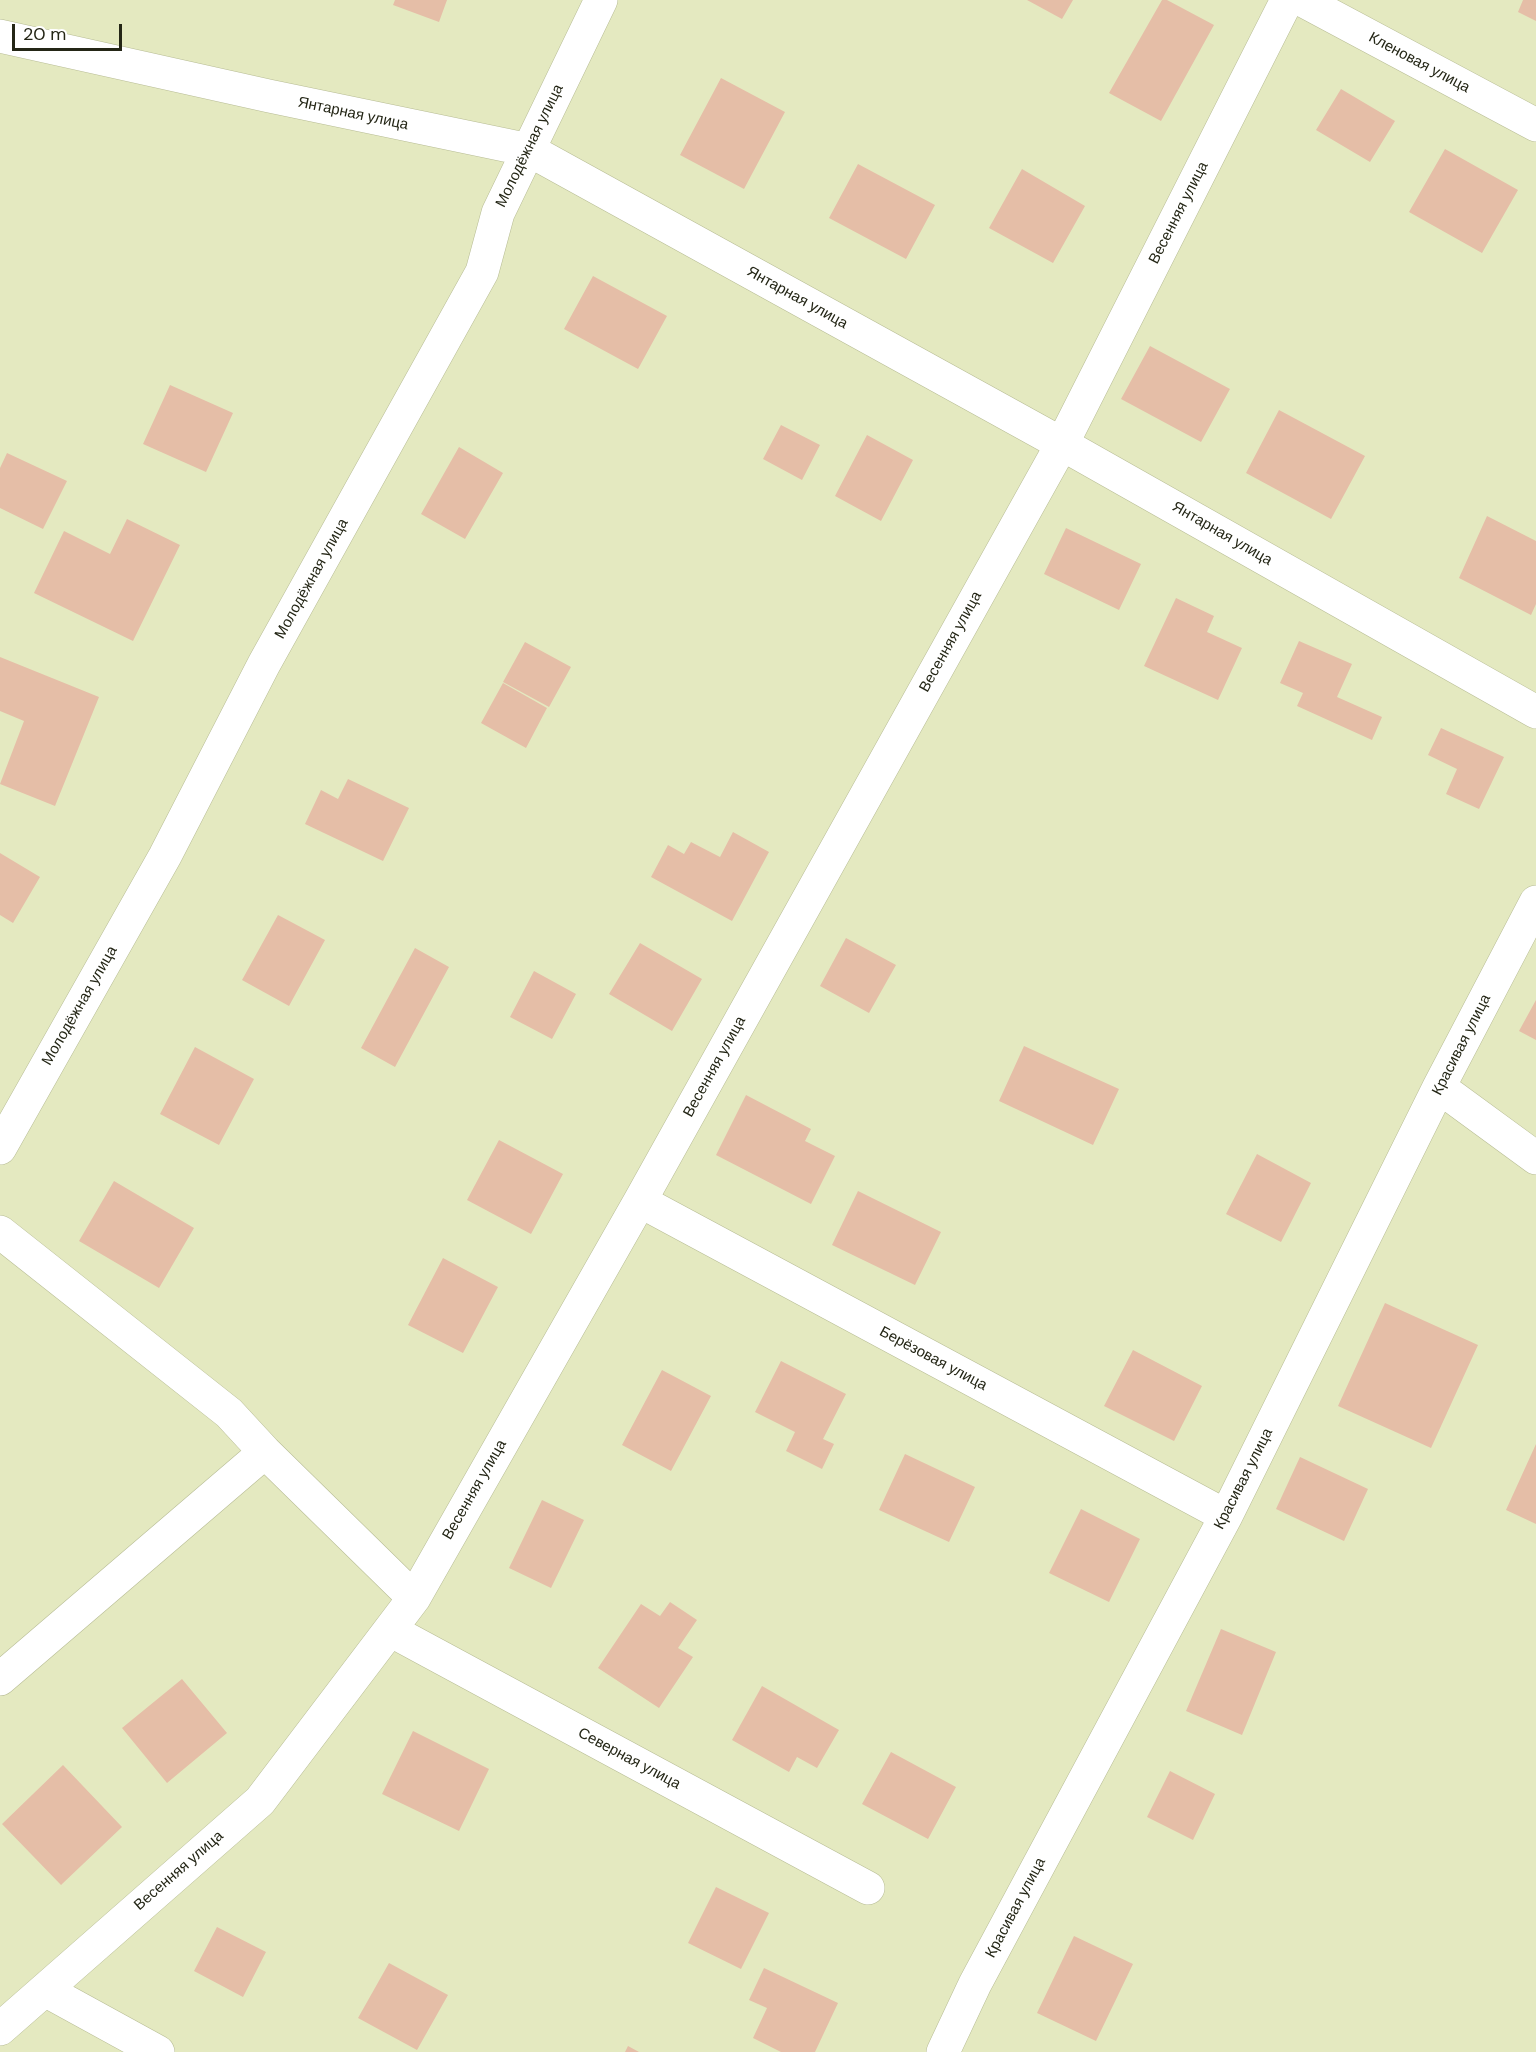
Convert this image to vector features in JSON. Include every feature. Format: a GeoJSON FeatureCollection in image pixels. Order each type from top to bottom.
{"type":"FeatureCollection","features":[{"type":"Feature","properties":{"kind":"street","name":"Молодёжная улица"},"geometry":{"type":"LineString","coordinates":[[0,1148],[165,856],[264,664],[482,272],[498,213],[601,0]]}},
{"type":"Feature","properties":{"kind":"street","name":"Весенняя улица"},"geometry":{"type":"LineString","coordinates":[[0,2029],[260,1801],[414,1598],[639,1201],[1062,444],[1287,0]]}},
{"type":"Feature","properties":{"kind":"street","name":"Кленовая улица"},"geometry":{"type":"LineString","coordinates":[[1302,0],[1536,125]]}},
{"type":"Feature","properties":{"kind":"street","name":"Янтарная улица"},"geometry":{"type":"LineString","coordinates":[[0,36],[268,96],[529,150],[1062,444],[1536,712]]}},
{"type":"Feature","properties":{"kind":"street","name":"Красивая улица"},"geometry":{"type":"LineString","coordinates":[[943,2052],[975,1984],[1226,1516],[1440,1087],[1536,902]]}},
{"type":"Feature","properties":{"kind":"street"},"geometry":{"type":"LineString","coordinates":[[1440,1087],[1536,1158]]}},
{"type":"Feature","properties":{"kind":"street","name":"Берёзовая улица"},"geometry":{"type":"LineString","coordinates":[[639,1201],[1226,1516]]}},
{"type":"Feature","properties":{"kind":"street"},"geometry":{"type":"LineString","coordinates":[[0,1232],[229,1413],[265,1452],[414,1598]]}},
{"type":"Feature","properties":{"kind":"street"},"geometry":{"type":"LineString","coordinates":[[0,1679],[265,1452]]}},
{"type":"Feature","properties":{"kind":"street","name":"Северная улица"},"geometry":{"type":"LineString","coordinates":[[390,1630],[868,1888]]}},
{"type":"Feature","properties":{"kind":"street"},"geometry":{"type":"LineString","coordinates":[[45,1990],[158,2052]]}},
{"type":"Feature","properties":{"kind":"building"},"geometry":{"type":"Polygon","coordinates":[[[395,0],[447,0],[439,22],[393,5],[395,0]]]}},
{"type":"Feature","properties":{"kind":"building"},"geometry":{"type":"Polygon","coordinates":[[[1027,0],[1073,0],[1062,19],[1027,0]]]}},
{"type":"Feature","properties":{"kind":"building"},"geometry":{"type":"Polygon","coordinates":[[[1162,0],[1167,0],[1214,25],[1161,121],[1109,93],[1162,0]]]}},
{"type":"Feature","properties":{"kind":"building"},"geometry":{"type":"Polygon","coordinates":[[[1523,0],[1536,0],[1536,21],[1518,12],[1523,0]]]}},
{"type":"Feature","properties":{"kind":"building"},"geometry":{"type":"Polygon","coordinates":[[[721,78],[785,112],[744,189],[680,155],[721,78]]]}},
{"type":"Feature","properties":{"kind":"building"},"geometry":{"type":"Polygon","coordinates":[[[1341,89],[1395,121],[1370,162],[1316,130],[1341,89]]]}},
{"type":"Feature","properties":{"kind":"building"},"geometry":{"type":"Polygon","coordinates":[[[1445,149],[1518,190],[1482,253],[1409,212],[1445,149]]]}},
{"type":"Feature","properties":{"kind":"building"},"geometry":{"type":"Polygon","coordinates":[[[858,164],[935,205],[906,259],[829,218],[858,164]]]}},
{"type":"Feature","properties":{"kind":"building"},"geometry":{"type":"Polygon","coordinates":[[[1022,169],[1085,206],[1053,263],[989,228],[1022,169]]]}},
{"type":"Feature","properties":{"kind":"building"},"geometry":{"type":"Polygon","coordinates":[[[593,276],[667,316],[638,369],[564,329],[593,276]]]}},
{"type":"Feature","properties":{"kind":"building"},"geometry":{"type":"Polygon","coordinates":[[[1150,346],[1230,389],[1201,442],[1121,399],[1150,346]]]}},
{"type":"Feature","properties":{"kind":"building"},"geometry":{"type":"Polygon","coordinates":[[[170,385],[233,413],[206,472],[143,444],[170,385]]]}},
{"type":"Feature","properties":{"kind":"building"},"geometry":{"type":"Polygon","coordinates":[[[1279,410],[1365,456],[1331,519],[1246,473],[1279,410]]]}},
{"type":"Feature","properties":{"kind":"building"},"geometry":{"type":"Polygon","coordinates":[[[781,425],[820,445],[802,480],[763,459],[781,425]]]}},
{"type":"Feature","properties":{"kind":"building"},"geometry":{"type":"Polygon","coordinates":[[[867,435],[913,460],[881,521],[835,496],[867,435]]]}},
{"type":"Feature","properties":{"kind":"building"},"geometry":{"type":"Polygon","coordinates":[[[459,447],[503,473],[465,539],[421,514],[459,447]]]}},
{"type":"Feature","properties":{"kind":"building"},"geometry":{"type":"Polygon","coordinates":[[[7,453],[67,481],[43,529],[0,508],[0,468],[7,453]]]}},
{"type":"Feature","properties":{"kind":"building"},"geometry":{"type":"Polygon","coordinates":[[[1487,516],[1536,541],[1536,604],[1531,615],[1459,578],[1487,516]]]}},
{"type":"Feature","properties":{"kind":"building"},"geometry":{"type":"Polygon","coordinates":[[[127,519],[180,545],[133,641],[34,593],[64,531],[110,554],[127,519]]]}},
{"type":"Feature","properties":{"kind":"building"},"geometry":{"type":"Polygon","coordinates":[[[1066,528],[1141,564],[1119,610],[1044,574],[1066,528]]]}},
{"type":"Feature","properties":{"kind":"building"},"geometry":{"type":"Polygon","coordinates":[[[1176,598],[1214,616],[1207,632],[1242,648],[1218,700],[1144,666],[1176,598]]]}},
{"type":"Feature","properties":{"kind":"building"},"geometry":{"type":"Polygon","coordinates":[[[1299,641],[1352,664],[1337,697],[1382,717],[1372,740],[1297,706],[1303,693],[1280,683],[1299,641]]]}},
{"type":"Feature","properties":{"kind":"building"},"geometry":{"type":"Polygon","coordinates":[[[525,642],[571,667],[549,707],[503,682],[525,642]]]}},
{"type":"Feature","properties":{"kind":"building"},"geometry":{"type":"Polygon","coordinates":[[[0,657],[99,697],[55,806],[0,784],[24,721],[0,711],[0,657]]]}},
{"type":"Feature","properties":{"kind":"building"},"geometry":{"type":"Polygon","coordinates":[[[503,683],[547,708],[526,748],[481,723],[503,683]]]}},
{"type":"Feature","properties":{"kind":"building"},"geometry":{"type":"Polygon","coordinates":[[[1441,728],[1504,757],[1479,809],[1446,794],[1457,769],[1428,755],[1441,728]]]}},
{"type":"Feature","properties":{"kind":"building"},"geometry":{"type":"Polygon","coordinates":[[[348,779],[409,808],[383,861],[305,824],[321,790],[338,799],[348,779]]]}},
{"type":"Feature","properties":{"kind":"building"},"geometry":{"type":"Polygon","coordinates":[[[733,832],[769,852],[732,921],[651,877],[668,845],[684,854],[691,842],[720,857],[733,832]]]}},
{"type":"Feature","properties":{"kind":"building"},"geometry":{"type":"Polygon","coordinates":[[[0,853],[40,877],[13,923],[0,915],[0,853]]]}},
{"type":"Feature","properties":{"kind":"building"},"geometry":{"type":"Polygon","coordinates":[[[278,915],[325,940],[289,1006],[242,980],[278,915]]]}},
{"type":"Feature","properties":{"kind":"building"},"geometry":{"type":"Polygon","coordinates":[[[846,938],[896,965],[869,1013],[820,986],[846,938]]]}},
{"type":"Feature","properties":{"kind":"building"},"geometry":{"type":"Polygon","coordinates":[[[640,943],[702,979],[672,1031],[609,994],[640,943]]]}},
{"type":"Feature","properties":{"kind":"building"},"geometry":{"type":"Polygon","coordinates":[[[415,948],[449,967],[395,1067],[361,1048],[415,948]]]}},
{"type":"Feature","properties":{"kind":"building"},"geometry":{"type":"Polygon","coordinates":[[[534,971],[576,994],[552,1039],[510,1017],[534,971]]]}},
{"type":"Feature","properties":{"kind":"building"},"geometry":{"type":"Polygon","coordinates":[[[1536,1000],[1536,1040],[1519,1031],[1536,1000]]]}},
{"type":"Feature","properties":{"kind":"building"},"geometry":{"type":"Polygon","coordinates":[[[1024,1046],[1119,1089],[1093,1145],[999,1101],[1024,1046]]]}},
{"type":"Feature","properties":{"kind":"building"},"geometry":{"type":"Polygon","coordinates":[[[195,1047],[254,1079],[219,1145],[160,1114],[195,1047]]]}},
{"type":"Feature","properties":{"kind":"building"},"geometry":{"type":"Polygon","coordinates":[[[746,1095],[811,1129],[805,1141],[835,1156],[811,1204],[716,1155],[746,1095]]]}},
{"type":"Feature","properties":{"kind":"building"},"geometry":{"type":"Polygon","coordinates":[[[499,1140],[563,1174],[531,1234],[467,1200],[499,1140]]]}},
{"type":"Feature","properties":{"kind":"building"},"geometry":{"type":"Polygon","coordinates":[[[1257,1154],[1311,1183],[1281,1242],[1226,1214],[1257,1154]]]}},
{"type":"Feature","properties":{"kind":"building"},"geometry":{"type":"Polygon","coordinates":[[[114,1181],[194,1228],[159,1288],[79,1241],[114,1181]]]}},
{"type":"Feature","properties":{"kind":"building"},"geometry":{"type":"Polygon","coordinates":[[[858,1191],[941,1232],[915,1285],[832,1245],[858,1191]]]}},
{"type":"Feature","properties":{"kind":"building"},"geometry":{"type":"Polygon","coordinates":[[[443,1258],[498,1287],[463,1353],[408,1325],[443,1258]]]}},
{"type":"Feature","properties":{"kind":"building"},"geometry":{"type":"Polygon","coordinates":[[[1385,1303],[1478,1345],[1431,1448],[1338,1406],[1385,1303]]]}},
{"type":"Feature","properties":{"kind":"building"},"geometry":{"type":"Polygon","coordinates":[[[1133,1350],[1202,1386],[1174,1441],[1104,1406],[1133,1350]]]}},
{"type":"Feature","properties":{"kind":"building"},"geometry":{"type":"Polygon","coordinates":[[[781,1361],[846,1394],[823,1439],[834,1444],[822,1469],[786,1451],[795,1432],[755,1412],[781,1361]]]}},
{"type":"Feature","properties":{"kind":"building"},"geometry":{"type":"Polygon","coordinates":[[[662,1370],[711,1396],[671,1471],[622,1445],[662,1370]]]}},
{"type":"Feature","properties":{"kind":"building"},"geometry":{"type":"Polygon","coordinates":[[[1536,1444],[1536,1524],[1506,1510],[1536,1444]]]}},
{"type":"Feature","properties":{"kind":"building"},"geometry":{"type":"Polygon","coordinates":[[[905,1454],[975,1487],[949,1542],[879,1510],[905,1454]]]}},
{"type":"Feature","properties":{"kind":"building"},"geometry":{"type":"Polygon","coordinates":[[[1300,1457],[1368,1489],[1344,1541],[1276,1509],[1300,1457]]]}},
{"type":"Feature","properties":{"kind":"building"},"geometry":{"type":"Polygon","coordinates":[[[542,1500],[584,1520],[551,1588],[509,1568],[542,1500]]]}},
{"type":"Feature","properties":{"kind":"building"},"geometry":{"type":"Polygon","coordinates":[[[1081,1509],[1140,1539],[1109,1602],[1049,1573],[1081,1509]]]}},
{"type":"Feature","properties":{"kind":"building"},"geometry":{"type":"Polygon","coordinates":[[[670,1602],[697,1620],[678,1648],[693,1657],[659,1708],[598,1668],[641,1604],[660,1616],[670,1602]]]}},
{"type":"Feature","properties":{"kind":"building"},"geometry":{"type":"Polygon","coordinates":[[[1221,1629],[1276,1652],[1242,1735],[1186,1711],[1221,1629]]]}},
{"type":"Feature","properties":{"kind":"building"},"geometry":{"type":"Polygon","coordinates":[[[182,1679],[227,1733],[167,1783],[122,1728],[182,1679]]]}},
{"type":"Feature","properties":{"kind":"building"},"geometry":{"type":"Polygon","coordinates":[[[762,1686],[839,1730],[817,1768],[797,1757],[789,1772],[732,1740],[762,1686]]]}},
{"type":"Feature","properties":{"kind":"building"},"geometry":{"type":"Polygon","coordinates":[[[413,1731],[489,1769],[459,1831],[382,1794],[413,1731]]]}},
{"type":"Feature","properties":{"kind":"building"},"geometry":{"type":"Polygon","coordinates":[[[891,1752],[956,1787],[928,1839],[862,1804],[891,1752]]]}},
{"type":"Feature","properties":{"kind":"building"},"geometry":{"type":"Polygon","coordinates":[[[63,1765],[122,1827],[61,1885],[2,1824],[63,1765]]]}},
{"type":"Feature","properties":{"kind":"building"},"geometry":{"type":"Polygon","coordinates":[[[1170,1771],[1215,1794],[1193,1840],[1147,1817],[1170,1771]]]}},
{"type":"Feature","properties":{"kind":"building"},"geometry":{"type":"Polygon","coordinates":[[[716,1887],[769,1913],[741,1969],[688,1943],[716,1887]]]}},
{"type":"Feature","properties":{"kind":"building"},"geometry":{"type":"Polygon","coordinates":[[[217,1927],[266,1952],[243,1997],[194,1971],[217,1927]]]}},
{"type":"Feature","properties":{"kind":"building"},"geometry":{"type":"Polygon","coordinates":[[[1074,1936],[1133,1964],[1096,2041],[1037,2013],[1074,1936]]]}},
{"type":"Feature","properties":{"kind":"building"},"geometry":{"type":"Polygon","coordinates":[[[389,1963],[448,1995],[417,2050],[358,2018],[389,1963]]]}},
{"type":"Feature","properties":{"kind":"building"},"geometry":{"type":"Polygon","coordinates":[[[764,1968],[838,2003],[815,2052],[781,2052],[753,2038],[767,2008],[749,2000],[764,1968]]]}},
{"type":"Feature","properties":{"kind":"building"},"geometry":{"type":"Polygon","coordinates":[[[628,2046],[639,2052],[625,2052],[628,2046]]]}}]}
